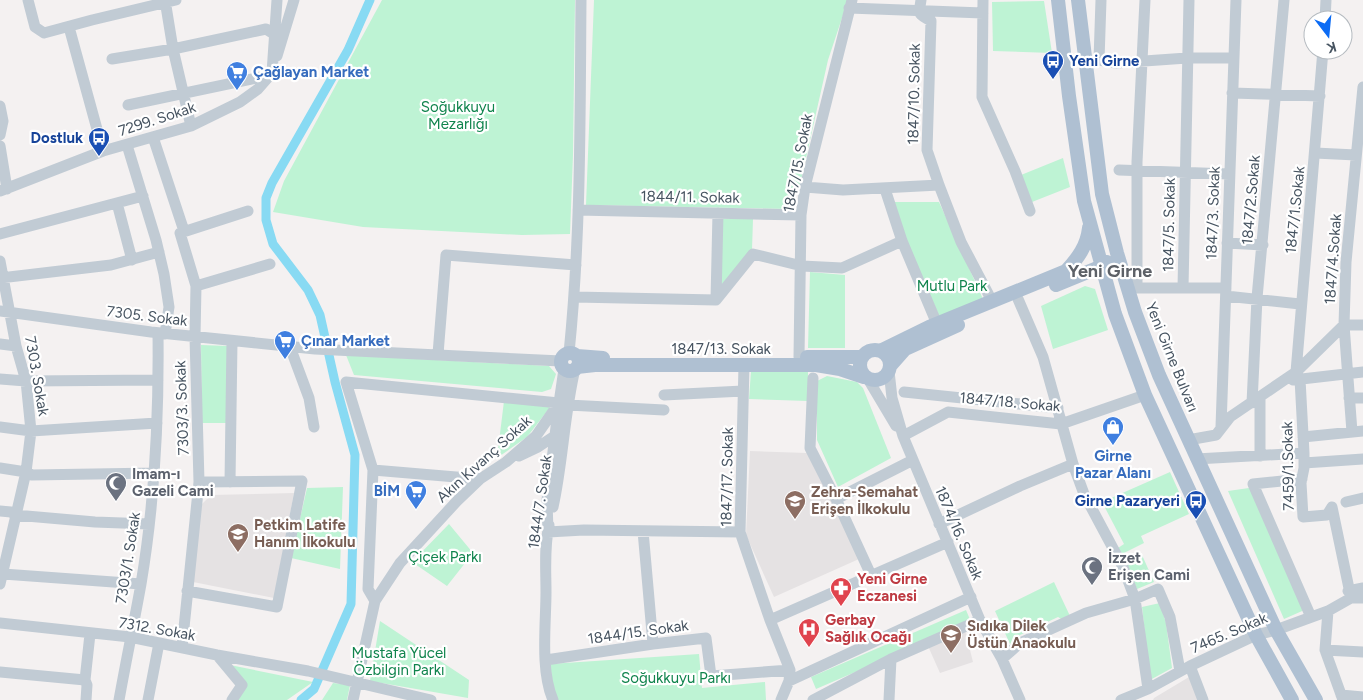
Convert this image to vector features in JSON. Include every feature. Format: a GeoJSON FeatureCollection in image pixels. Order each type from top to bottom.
{"type":"FeatureCollection","features":[{"type":"Feature","properties":{"kind":"main road"},"geometry":{"type":"LineString","coordinates":[[1058,0],[1084,201],[1109,294],[1146,395],[1256,635],[1292,700]]}},
{"type":"Feature","properties":{"kind":"main road","name":"Yeni Girne Bulvarı"},"geometry":{"type":"LineString","coordinates":[[1078,0],[1102,194],[1135,312],[1159,375],[1196,459],[1276,630],[1316,700]]}},
{"type":"Feature","properties":{"kind":"main road"},"geometry":{"type":"LineString","coordinates":[[1066,271],[1081,253],[1086,242],[1089,219]]}},
{"type":"Feature","properties":{"kind":"main road"},"geometry":{"type":"LineString","coordinates":[[1100,262],[1066,271],[937,324],[880,351],[870,351],[862,357],[859,367],[866,378],[878,380],[883,378],[905,348],[1046,288],[1100,262],[1117,253]]}},
{"type":"Feature","properties":{"kind":"main road"},"geometry":{"type":"LineString","coordinates":[[1046,288],[1057,290],[1083,281],[1091,281],[1098,283],[1109,294]]}},
{"type":"Feature","properties":{"kind":"main road"},"geometry":{"type":"LineString","coordinates":[[880,351],[888,357],[890,369]]}},
{"type":"Feature","properties":{"kind":"main road","name":"1847/13. Sokak"},"geometry":{"type":"LineString","coordinates":[[570,362],[593,358],[862,357]]}},
{"type":"Feature","properties":{"kind":"main road","name":"1847/13. Sokak"},"geometry":{"type":"LineString","coordinates":[[570,362],[595,365],[816,365],[840,369],[866,378]]}},
{"type":"Feature","properties":{"kind":"street"},"geometry":{"type":"LineString","coordinates":[[28,0],[35,26],[44,33],[169,1],[172,49],[191,126]]}},
{"type":"Feature","properties":{"kind":"street"},"geometry":{"type":"LineString","coordinates":[[271,74],[277,0]]}},
{"type":"Feature","properties":{"kind":"street"},"geometry":{"type":"LineString","coordinates":[[271,74],[294,0]]}},
{"type":"Feature","properties":{"kind":"street","name":"Akın Kıvanç Sokak"},"geometry":{"type":"LineString","coordinates":[[353,700],[375,601],[400,563],[457,500],[480,479],[506,462],[536,436],[564,404],[570,362],[576,265],[581,0]]}},
{"type":"Feature","properties":{"kind":"street"},"geometry":{"type":"LineString","coordinates":[[983,0],[982,97],[1030,211]]}},
{"type":"Feature","properties":{"kind":"street"},"geometry":{"type":"LineString","coordinates":[[1101,0],[1099,60],[1116,63],[1187,58],[1233,58]]}},
{"type":"Feature","properties":{"kind":"street"},"geometry":{"type":"LineString","coordinates":[[1137,172],[1145,0]]}},
{"type":"Feature","properties":{"kind":"street","name":"1847/5. Sokak"},"geometry":{"type":"LineString","coordinates":[[1137,172],[1137,288],[1183,288],[1189,0]]}},
{"type":"Feature","properties":{"kind":"street","name":"1847/3. Sokak"},"geometry":{"type":"LineString","coordinates":[[1221,427],[1236,0]]}},
{"type":"Feature","properties":{"kind":"street","name":"1847/2.Sokak"},"geometry":{"type":"LineString","coordinates":[[1260,456],[1256,400],[1257,298],[1284,0]]}},
{"type":"Feature","properties":{"kind":"street","name":"1847/15. Sokak"},"geometry":{"type":"LineString","coordinates":[[799,357],[802,266],[801,215],[805,188],[851,4],[920,6],[983,13]]}},
{"type":"Feature","properties":{"kind":"street","name":"1847/10. Sokak"},"geometry":{"type":"LineString","coordinates":[[920,6],[922,16],[931,21],[927,150],[961,242],[992,301]]}},
{"type":"Feature","properties":{"kind":"street"},"geometry":{"type":"LineString","coordinates":[[69,27],[103,151]]}},
{"type":"Feature","properties":{"kind":"street"},"geometry":{"type":"LineString","coordinates":[[112,59],[172,49],[266,29],[274,34]]}},
{"type":"Feature","properties":{"kind":"street","name":"1847/1.Sokak"},"geometry":{"type":"LineString","coordinates":[[1298,376],[1300,304],[1316,152],[1322,60]]}},
{"type":"Feature","properties":{"kind":"street"},"geometry":{"type":"LineString","coordinates":[[128,105],[271,74]]}},
{"type":"Feature","properties":{"kind":"street","name":"7299. Sokak"},"geometry":{"type":"LineString","coordinates":[[4,190],[103,151],[191,126],[240,102],[258,89],[271,74]]}},
{"type":"Feature","properties":{"kind":"street","name":"1847/4.Sokak"},"geometry":{"type":"LineString","coordinates":[[1357,432],[1349,398],[1346,374],[1344,325],[1346,262],[1363,87]]}},
{"type":"Feature","properties":{"kind":"street"},"geometry":{"type":"LineString","coordinates":[[1232,92],[1320,96]]}},
{"type":"Feature","properties":{"kind":"street"},"geometry":{"type":"LineString","coordinates":[[0,106],[3,121],[0,135]]}},
{"type":"Feature","properties":{"kind":"street","name":"7303/3. Sokak"},"geometry":{"type":"LineString","coordinates":[[153,137],[184,231],[180,233],[196,286],[195,337],[199,482],[182,647]]}},
{"type":"Feature","properties":{"kind":"street","name":"7303/1. Sokak"},"geometry":{"type":"LineString","coordinates":[[119,700],[141,584],[149,524],[155,473],[158,380],[162,333],[169,307],[159,252],[127,145]]}},
{"type":"Feature","properties":{"kind":"street"},"geometry":{"type":"LineString","coordinates":[[0,146],[4,190]]}},
{"type":"Feature","properties":{"kind":"street"},"geometry":{"type":"LineString","coordinates":[[1316,152],[1356,155]]}},
{"type":"Feature","properties":{"kind":"street"},"geometry":{"type":"LineString","coordinates":[[1119,170],[1229,174]]}},
{"type":"Feature","properties":{"kind":"street"},"geometry":{"type":"LineString","coordinates":[[805,188],[843,190],[939,185]]}},
{"type":"Feature","properties":{"kind":"street"},"geometry":{"type":"LineString","coordinates":[[885,189],[902,240],[937,324]]}},
{"type":"Feature","properties":{"kind":"street"},"geometry":{"type":"LineString","coordinates":[[0,234],[143,196]]}},
{"type":"Feature","properties":{"kind":"street"},"geometry":{"type":"LineString","coordinates":[[117,203],[132,260]]}},
{"type":"Feature","properties":{"kind":"street","name":"1844/11. Sokak"},"geometry":{"type":"LineString","coordinates":[[578,210],[801,215]]}},
{"type":"Feature","properties":{"kind":"street"},"geometry":{"type":"LineString","coordinates":[[184,231],[248,211]]}},
{"type":"Feature","properties":{"kind":"street"},"geometry":{"type":"LineString","coordinates":[[716,300],[718,212]]}},
{"type":"Feature","properties":{"kind":"street"},"geometry":{"type":"LineString","coordinates":[[716,300],[753,254],[802,266],[842,268],[902,240]]}},
{"type":"Feature","properties":{"kind":"street"},"geometry":{"type":"LineString","coordinates":[[1227,243],[1262,245]]}},
{"type":"Feature","properties":{"kind":"street"},"geometry":{"type":"LineString","coordinates":[[2,278],[110,265],[159,252]]}},
{"type":"Feature","properties":{"kind":"street"},"geometry":{"type":"LineString","coordinates":[[438,354],[446,255],[576,265]]}},
{"type":"Feature","properties":{"kind":"street","name":"7303. Sokak"},"geometry":{"type":"LineString","coordinates":[[0,260],[5,312],[26,381],[31,431],[26,472],[3,553],[1,579]]}},
{"type":"Feature","properties":{"kind":"street"},"geometry":{"type":"LineString","coordinates":[[196,286],[270,264]]}},
{"type":"Feature","properties":{"kind":"street"},"geometry":{"type":"LineString","coordinates":[[1183,288],[1226,292],[1300,304]]}},
{"type":"Feature","properties":{"kind":"street"},"geometry":{"type":"LineString","coordinates":[[574,297],[716,300]]}},
{"type":"Feature","properties":{"kind":"street"},"geometry":{"type":"LineString","coordinates":[[1018,299],[1042,357],[1073,464],[1084,494],[1123,567],[1135,599],[1148,689]]}},
{"type":"Feature","properties":{"kind":"street","name":"7305. Sokak"},"geometry":{"type":"LineString","coordinates":[[5,312],[162,333],[290,347],[570,362]]}},
{"type":"Feature","properties":{"kind":"street"},"geometry":{"type":"LineString","coordinates":[[1298,376],[1344,325],[1363,324]]}},
{"type":"Feature","properties":{"kind":"street"},"geometry":{"type":"LineString","coordinates":[[230,482],[232,341]]}},
{"type":"Feature","properties":{"kind":"street"},"geometry":{"type":"LineString","coordinates":[[0,344],[16,346]]}},
{"type":"Feature","properties":{"kind":"street"},"geometry":{"type":"LineString","coordinates":[[290,347],[309,398],[314,427]]}},
{"type":"Feature","properties":{"kind":"street","name":"1847/17. Sokak"},"geometry":{"type":"LineString","coordinates":[[744,365],[740,532],[789,676]]}},
{"type":"Feature","properties":{"kind":"street","name":"1874/16. Sokak"},"geometry":{"type":"LineString","coordinates":[[890,369],[892,398],[912,460],[980,620],[1002,659],[1020,700]]}},
{"type":"Feature","properties":{"kind":"street"},"geometry":{"type":"LineString","coordinates":[[1188,440],[1216,435],[1230,417],[1280,382],[1298,376],[1363,372]]}},
{"type":"Feature","properties":{"kind":"street","name":"7459/1.Sokak"},"geometry":{"type":"LineString","coordinates":[[1298,376],[1304,458],[1302,480],[1303,517],[1327,515],[1332,507],[1349,595]]}},
{"type":"Feature","properties":{"kind":"street"},"geometry":{"type":"LineString","coordinates":[[813,378],[810,448],[871,575]]}},
{"type":"Feature","properties":{"kind":"street"},"geometry":{"type":"LineString","coordinates":[[866,378],[903,436]]}},
{"type":"Feature","properties":{"kind":"street"},"geometry":{"type":"LineString","coordinates":[[0,379],[26,381],[158,380]]}},
{"type":"Feature","properties":{"kind":"street"},"geometry":{"type":"LineString","coordinates":[[375,601],[368,589],[372,470],[346,382],[564,404],[664,410]]}},
{"type":"Feature","properties":{"kind":"street"},"geometry":{"type":"LineString","coordinates":[[664,395],[743,391]]}},
{"type":"Feature","properties":{"kind":"street","name":"1847/18. Sokak"},"geometry":{"type":"LineString","coordinates":[[904,392],[1058,408]]}},
{"type":"Feature","properties":{"kind":"street","name":"1847/18. Sokak"},"geometry":{"type":"LineString","coordinates":[[903,436],[948,412],[1061,424],[1146,395]]}},
{"type":"Feature","properties":{"kind":"street"},"geometry":{"type":"LineString","coordinates":[[1349,398],[1363,398]]}},
{"type":"Feature","properties":{"kind":"street"},"geometry":{"type":"LineString","coordinates":[[564,404],[555,436],[547,500],[548,532],[584,530],[740,532]]}},
{"type":"Feature","properties":{"kind":"street","name":"1844/7. Sokak"},"geometry":{"type":"LineString","coordinates":[[554,700],[550,692],[546,660],[548,532],[560,477],[565,429],[564,404]]}},
{"type":"Feature","properties":{"kind":"street"},"geometry":{"type":"LineString","coordinates":[[0,427],[31,431],[157,423]]}},
{"type":"Feature","properties":{"kind":"street"},"geometry":{"type":"LineString","coordinates":[[506,462],[538,447],[565,429]]}},
{"type":"Feature","properties":{"kind":"street"},"geometry":{"type":"LineString","coordinates":[[1303,437],[1357,432]]}},
{"type":"Feature","properties":{"kind":"street"},"geometry":{"type":"LineString","coordinates":[[1196,459],[1260,456],[1363,459]]}},
{"type":"Feature","properties":{"kind":"street"},"geometry":{"type":"LineString","coordinates":[[836,499],[912,460]]}},
{"type":"Feature","properties":{"kind":"street"},"geometry":{"type":"LineString","coordinates":[[939,524],[1020,486],[1073,464]]}},
{"type":"Feature","properties":{"kind":"street"},"geometry":{"type":"LineString","coordinates":[[0,468],[26,472],[32,475],[155,473]]}},
{"type":"Feature","properties":{"kind":"street"},"geometry":{"type":"LineString","coordinates":[[372,470],[480,479]]}},
{"type":"Feature","properties":{"kind":"street"},"geometry":{"type":"LineString","coordinates":[[1302,480],[1253,484],[1312,617]]}},
{"type":"Feature","properties":{"kind":"street"},"geometry":{"type":"LineString","coordinates":[[188,591],[277,607],[302,481],[199,482]]}},
{"type":"Feature","properties":{"kind":"street"},"geometry":{"type":"LineString","coordinates":[[1346,502],[1363,498]]}},
{"type":"Feature","properties":{"kind":"street"},"geometry":{"type":"LineString","coordinates":[[0,511],[11,512],[15,515],[95,522],[149,524]]}},
{"type":"Feature","properties":{"kind":"street"},"geometry":{"type":"LineString","coordinates":[[643,531],[653,644]]}},
{"type":"Feature","properties":{"kind":"street"},"geometry":{"type":"LineString","coordinates":[[770,620],[948,542]]}},
{"type":"Feature","properties":{"kind":"street"},"geometry":{"type":"LineString","coordinates":[[1,579],[141,584]]}},
{"type":"Feature","properties":{"kind":"street"},"geometry":{"type":"LineString","coordinates":[[1349,595],[1363,588]]}},
{"type":"Feature","properties":{"kind":"street"},"geometry":{"type":"LineString","coordinates":[[1002,659],[1020,642],[1086,613],[1135,599],[1158,589],[1170,617],[1185,668],[1203,700]]}},
{"type":"Feature","properties":{"kind":"street"},"geometry":{"type":"LineString","coordinates":[[1349,595],[1363,598]]}},
{"type":"Feature","properties":{"kind":"street","name":"7465. Sokak"},"geometry":{"type":"LineString","coordinates":[[1121,700],[1148,689],[1185,668],[1256,635],[1276,630],[1328,611],[1349,595]]}},
{"type":"Feature","properties":{"kind":"street"},"geometry":{"type":"LineString","coordinates":[[781,700],[789,676],[971,597]]}},
{"type":"Feature","properties":{"kind":"street"},"geometry":{"type":"LineString","coordinates":[[1328,611],[1325,650],[1342,697],[1363,697]]}},
{"type":"Feature","properties":{"kind":"street"},"geometry":{"type":"LineString","coordinates":[[813,700],[891,659],[980,620]]}},
{"type":"Feature","properties":{"kind":"street","name":"7312. Sokak"},"geometry":{"type":"LineString","coordinates":[[0,623],[130,637],[358,682]]}},
{"type":"Feature","properties":{"kind":"street"},"geometry":{"type":"LineString","coordinates":[[86,700],[88,684],[85,680],[90,634]]}},
{"type":"Feature","properties":{"kind":"street","name":"1844/15. Sokak"},"geometry":{"type":"LineString","coordinates":[[546,660],[706,638],[711,676],[789,676]]}},
{"type":"Feature","properties":{"kind":"street"},"geometry":{"type":"LineString","coordinates":[[148,700],[159,643]]}},
{"type":"Feature","properties":{"kind":"street"},"geometry":{"type":"LineString","coordinates":[[1325,650],[1363,652]]}},
{"type":"Feature","properties":{"kind":"street"},"geometry":{"type":"LineString","coordinates":[[217,655],[242,685],[232,700]]}},
{"type":"Feature","properties":{"kind":"street"},"geometry":{"type":"LineString","coordinates":[[889,700],[891,659]]}},
{"type":"Feature","properties":{"kind":"street"},"geometry":{"type":"LineString","coordinates":[[0,672],[85,680]]}},
{"type":"Feature","properties":{"kind":"street"},"geometry":{"type":"LineString","coordinates":[[358,682],[431,700]]}},
{"type":"Feature","properties":{"kind":"shaded area","name":"Zehra-Semahat Erişen İlkokulu"},"geometry":{"type":"Polygon","coordinates":[[[750,451],[807,453],[836,504],[859,559],[774,597],[746,535],[750,451]]]}},
{"type":"Feature","properties":{"kind":"shaded area","name":"Petkim Latife Hanım İlkokulu"},"geometry":{"type":"Polygon","coordinates":[[[294,493],[274,598],[188,581],[202,504],[211,495],[294,493]]]}},
{"type":"Feature","properties":{"kind":"shaded area","name":"Sıdıka Dilek Üstün Anaokulu"},"geometry":{"type":"Polygon","coordinates":[[[965,630],[973,662],[940,673],[928,646],[965,630]]]}},
{"type":"Feature","properties":{"kind":"shaded area"},"geometry":{"type":"Polygon","coordinates":[[[1189,677],[1199,700],[1153,700],[1154,698],[1189,677]]]}},
{"type":"Feature","properties":{"kind":"green space","name":"Soğukkuyu Mezarlığı"},"geometry":{"type":"Polygon","coordinates":[[[382,0],[575,0],[570,234],[522,235],[363,227],[273,212],[284,181],[382,0]]]}},
{"type":"Feature","properties":{"kind":"green space"},"geometry":{"type":"Polygon","coordinates":[[[594,0],[848,0],[828,60],[799,189],[793,193],[791,209],[586,205],[594,0]]]}},
{"type":"Feature","properties":{"kind":"green space"},"geometry":{"type":"Polygon","coordinates":[[[1044,1],[1052,53],[993,51],[992,2],[1044,1]]]}},
{"type":"Feature","properties":{"kind":"green space"},"geometry":{"type":"Polygon","coordinates":[[[1063,158],[1070,187],[1032,202],[1021,175],[1063,158]]]}},
{"type":"Feature","properties":{"kind":"green space","name":"Mutlu Park"},"geometry":{"type":"Polygon","coordinates":[[[890,202],[939,202],[983,299],[940,318],[890,202]]]}},
{"type":"Feature","properties":{"kind":"green space"},"geometry":{"type":"Polygon","coordinates":[[[722,219],[753,219],[752,250],[721,288],[722,219]]]}},
{"type":"Feature","properties":{"kind":"green space"},"geometry":{"type":"Polygon","coordinates":[[[810,272],[845,275],[845,348],[808,348],[810,272]]]}},
{"type":"Feature","properties":{"kind":"green space"},"geometry":{"type":"Polygon","coordinates":[[[1085,286],[1095,289],[1108,330],[1053,349],[1041,306],[1085,286]]]}},
{"type":"Feature","properties":{"kind":"green space"},"geometry":{"type":"Polygon","coordinates":[[[201,345],[228,346],[228,423],[202,423],[201,345]]]}},
{"type":"Feature","properties":{"kind":"green space"},"geometry":{"type":"Polygon","coordinates":[[[346,355],[549,366],[556,374],[551,389],[542,392],[354,375],[346,355]]]}},
{"type":"Feature","properties":{"kind":"green space"},"geometry":{"type":"Polygon","coordinates":[[[751,371],[808,372],[808,401],[749,399],[751,371]]]}},
{"type":"Feature","properties":{"kind":"green space"},"geometry":{"type":"Polygon","coordinates":[[[827,376],[857,382],[863,388],[891,458],[838,487],[817,440],[817,381],[827,376]]]}},
{"type":"Feature","properties":{"kind":"green space"},"geometry":{"type":"Polygon","coordinates":[[[504,401],[551,406],[527,437],[497,458],[504,401]]]}},
{"type":"Feature","properties":{"kind":"green space"},"geometry":{"type":"Polygon","coordinates":[[[1170,472],[1189,514],[1141,536],[1144,543],[1122,554],[1118,548],[1124,544],[1102,502],[1170,472]]]}},
{"type":"Feature","properties":{"kind":"green space"},"geometry":{"type":"Polygon","coordinates":[[[343,487],[340,569],[291,558],[307,488],[343,487]]]}},
{"type":"Feature","properties":{"kind":"green space"},"geometry":{"type":"Polygon","coordinates":[[[1256,487],[1309,608],[1284,619],[1228,491],[1256,487]]]}},
{"type":"Feature","properties":{"kind":"green space","name":"Çiçek Parkı"},"geometry":{"type":"Polygon","coordinates":[[[449,524],[473,553],[447,586],[412,562],[449,524]]]}},
{"type":"Feature","properties":{"kind":"green space"},"geometry":{"type":"Polygon","coordinates":[[[1142,555],[1154,582],[1137,589],[1126,563],[1142,555]]]}},
{"type":"Feature","properties":{"kind":"green space"},"geometry":{"type":"Polygon","coordinates":[[[1054,582],[1070,616],[1063,620],[1058,617],[1020,635],[1017,641],[1010,644],[995,611],[1054,582]]]}},
{"type":"Feature","properties":{"kind":"green space"},"geometry":{"type":"Polygon","coordinates":[[[1160,603],[1166,623],[1172,668],[1150,680],[1142,607],[1160,603]]]}},
{"type":"Feature","properties":{"kind":"green space"},"geometry":{"type":"Polygon","coordinates":[[[966,610],[971,622],[816,689],[811,677],[966,610]]]}},
{"type":"Feature","properties":{"kind":"green space","name":"Mustafa Yücel Özbilgin Parkı"},"geometry":{"type":"Polygon","coordinates":[[[380,621],[469,680],[468,698],[370,681],[380,621]]]}},
{"type":"Feature","properties":{"kind":"green space","name":"Soğukkuyu Parkı"},"geometry":{"type":"Polygon","coordinates":[[[699,654],[702,688],[765,682],[766,700],[558,700],[554,692],[550,664],[699,654]]]}},
{"type":"Feature","properties":{"kind":"green space"},"geometry":{"type":"Polygon","coordinates":[[[230,665],[313,682],[287,700],[237,700],[246,685],[230,665]]]}},
{"type":"Feature","properties":{"kind":"green space"},"geometry":{"type":"Polygon","coordinates":[[[333,683],[350,685],[347,700],[322,700],[333,683]]]}},
{"type":"Feature","properties":{"kind":"waterway"},"geometry":{"type":"LineString","coordinates":[[301,700],[314,689],[351,604],[355,455],[335,382],[320,315],[308,290],[273,244],[266,220],[266,198],[272,183],[348,50],[370,0]]}},
{"type":"Feature","properties":{"kind":"place","name":"Yeni Girne"},"geometry":{"type":"Point","coordinates":[1053,80]}},
{"type":"Feature","properties":{"kind":"place","name":"Çağlayan Market"},"geometry":{"type":"Point","coordinates":[237,91]}},
{"type":"Feature","properties":{"kind":"place","name":"Dostluk"},"geometry":{"type":"Point","coordinates":[99,157]}},
{"type":"Feature","properties":{"kind":"place","name":"Çınar Market"},"geometry":{"type":"Point","coordinates":[285,360]}},
{"type":"Feature","properties":{"kind":"place","name":"Girne Pazar Alanı"},"geometry":{"type":"Point","coordinates":[1113,446]}},
{"type":"Feature","properties":{"kind":"place","name":"Imam-ı Gazeli Cami"},"geometry":{"type":"Point","coordinates":[116,502]}},
{"type":"Feature","properties":{"kind":"place","name":"BİM"},"geometry":{"type":"Point","coordinates":[416,510]}},
{"type":"Feature","properties":{"kind":"place","name":"Zehra-Semahat Erişen İlkokulu"},"geometry":{"type":"Point","coordinates":[795,520]}},
{"type":"Feature","properties":{"kind":"place","name":"Girne Pazaryeri"},"geometry":{"type":"Point","coordinates":[1196,520]}},
{"type":"Feature","properties":{"kind":"place","name":"Petkim Latife Hanım İlkokulu"},"geometry":{"type":"Point","coordinates":[238,553]}},
{"type":"Feature","properties":{"kind":"place","name":"İzzet Erişen Cami"},"geometry":{"type":"Point","coordinates":[1092,586]}},
{"type":"Feature","properties":{"kind":"place","name":"Yeni Girne Eczanesi"},"geometry":{"type":"Point","coordinates":[841,607]}},
{"type":"Feature","properties":{"kind":"place","name":"Gerbay Sağlık Ocağı"},"geometry":{"type":"Point","coordinates":[809,648]}},
{"type":"Feature","properties":{"kind":"place","name":"Sıdıka Dilek Üstün Anaokulu"},"geometry":{"type":"Point","coordinates":[951,654]}},
{"type":"Feature","properties":{"kind":"district","name":"Yeni Girne"},"geometry":{"type":"Point","coordinates":[1110,271]}}]}
